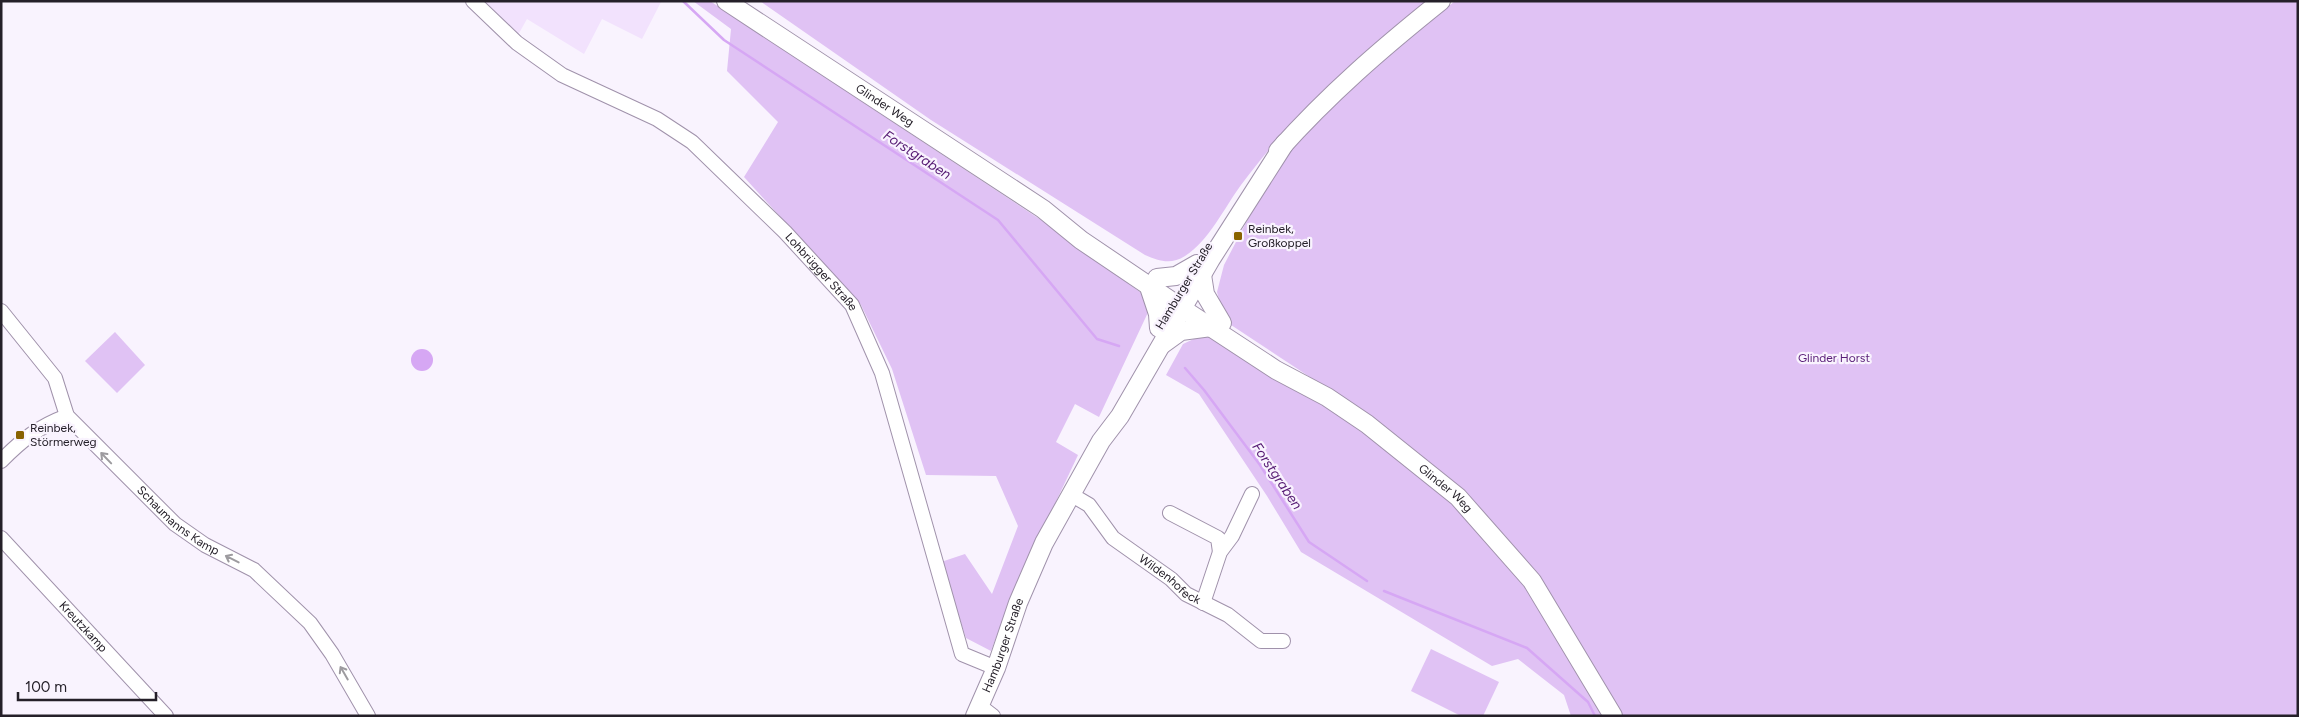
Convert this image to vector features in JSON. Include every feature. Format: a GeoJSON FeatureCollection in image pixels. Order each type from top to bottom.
{"type":"FeatureCollection","features":[{"type":"Feature","properties":{"kind":"main road","name":"Glinder Weg"},"geometry":{"type":"LineString","coordinates":[[726,1],[1043,209],[1086,231],[1152,281],[1216,325],[1280,362],[1326,398],[1367,424],[1458,497],[1532,581],[1614,716]]}},
{"type":"Feature","properties":{"kind":"main road","name":"Hamburger Straße"},"geometry":{"type":"LineString","coordinates":[[982,713],[996,668],[1032,570],[1101,441],[1120,416],[1158,349],[1181,301],[1243,191],[1285,142],[1356,71],[1441,1]]}},
{"type":"Feature","properties":{"kind":"main road"},"geometry":{"type":"LineString","coordinates":[[1158,328],[1158,314],[1152,281],[1199,269],[1205,294],[1216,325],[1181,331],[1158,349]]}},
{"type":"Feature","properties":{"kind":"main road","name":"Hamburger Straße"},"geometry":{"type":"LineString","coordinates":[[1101,441],[1111,412],[1158,328],[1181,301]]}},
{"type":"Feature","properties":{"kind":"street","name":"Lohbrügger Straße"},"geometry":{"type":"LineString","coordinates":[[473,1],[517,43],[562,75],[657,119],[692,142],[786,232],[852,305],[882,372],[962,654],[996,668]]}},
{"type":"Feature","properties":{"kind":"street","name":"Schaumanns Kamp"},"geometry":{"type":"LineString","coordinates":[[1,311],[55,378],[66,416],[115,467],[175,524],[205,544],[254,570],[310,623],[332,654],[368,716]]}},
{"type":"Feature","properties":{"kind":"street"},"geometry":{"type":"LineString","coordinates":[[1,461],[23,440],[42,426],[66,416]]}},
{"type":"Feature","properties":{"kind":"street"},"geometry":{"type":"LineString","coordinates":[[1203,603],[1220,552],[1232,536],[1252,494]]}},
{"type":"Feature","properties":{"kind":"street","name":"Wildenhofeck"},"geometry":{"type":"LineString","coordinates":[[1072,495],[1089,505],[1113,538],[1172,579],[1186,594],[1228,615],[1261,641],[1283,641]]}},
{"type":"Feature","properties":{"kind":"street"},"geometry":{"type":"LineString","coordinates":[[1170,513],[1218,538],[1220,552]]}},
{"type":"Feature","properties":{"kind":"street","name":"Kreutzkamp"},"geometry":{"type":"LineString","coordinates":[[1,538],[166,716]]}},
{"type":"Feature","properties":{"kind":"shaded area"},"geometry":{"type":"Polygon","coordinates":[[[482,1],[661,2],[642,39],[602,19],[584,54],[527,19],[518,35],[482,1]]]}},
{"type":"Feature","properties":{"kind":"shaded area"},"geometry":{"type":"Polygon","coordinates":[[[422,349],[430,352],[433,360],[430,368],[422,371],[414,368],[411,360],[414,352],[422,349]]]}},
{"type":"Feature","properties":{"kind":"green space"},"geometry":{"type":"Polygon","coordinates":[[[693,1],[710,1],[1041,220],[1140,292],[1151,306],[1099,417],[1075,404],[1056,442],[1078,455],[1011,597],[991,651],[966,638],[941,562],[965,554],[992,594],[1018,526],[996,476],[926,475],[892,369],[861,305],[744,177],[778,122],[727,71],[731,29],[693,1]]]}},
{"type":"Feature","properties":{"kind":"green space"},"geometry":{"type":"Polygon","coordinates":[[[760,1],[1431,1],[1352,66],[1307,107],[1281,135],[1241,185],[1216,224],[1194,250],[1180,259],[1170,261],[1145,255],[931,120],[760,1]]]}},
{"type":"Feature","properties":{"kind":"green space","name":"Glinder Horst"},"geometry":{"type":"Polygon","coordinates":[[[1455,1],[2298,1],[2298,716],[1623,716],[1539,577],[1372,418],[1225,321],[1217,292],[1224,265],[1265,186],[1291,150],[1319,119],[1358,81],[1455,1]]]}},
{"type":"Feature","properties":{"kind":"green space"},"geometry":{"type":"Polygon","coordinates":[[[115,332],[145,365],[117,393],[85,361],[115,332]]]}},
{"type":"Feature","properties":{"kind":"green space"},"geometry":{"type":"Polygon","coordinates":[[[1198,337],[1218,337],[1362,431],[1452,503],[1526,586],[1604,716],[1571,716],[1564,695],[1518,659],[1492,666],[1301,552],[1267,496],[1199,394],[1166,375],[1183,344],[1198,337]]]}},
{"type":"Feature","properties":{"kind":"green space"},"geometry":{"type":"Polygon","coordinates":[[[1431,649],[1499,682],[1483,716],[1461,716],[1411,691],[1431,649]]]}},
{"type":"Feature","properties":{"kind":"waterway","name":"Forstgraben"},"geometry":{"type":"LineString","coordinates":[[683,1],[724,40],[998,220],[1097,339],[1119,346]]}},
{"type":"Feature","properties":{"kind":"waterway","name":"Forstgraben"},"geometry":{"type":"LineString","coordinates":[[1185,368],[1204,390],[1260,465],[1309,542],[1367,581]]}},
{"type":"Feature","properties":{"kind":"waterway","name":"Forstgraben"},"geometry":{"type":"LineString","coordinates":[[1384,591],[1527,648],[1588,702],[1595,716]]}},
{"type":"Feature","properties":{"kind":"place","name":"Reinbek, Großkoppel"},"geometry":{"type":"Point","coordinates":[1238,236]}},
{"type":"Feature","properties":{"kind":"place","name":"Reinbek, Störmerweg"},"geometry":{"type":"Point","coordinates":[20,435]}}]}
